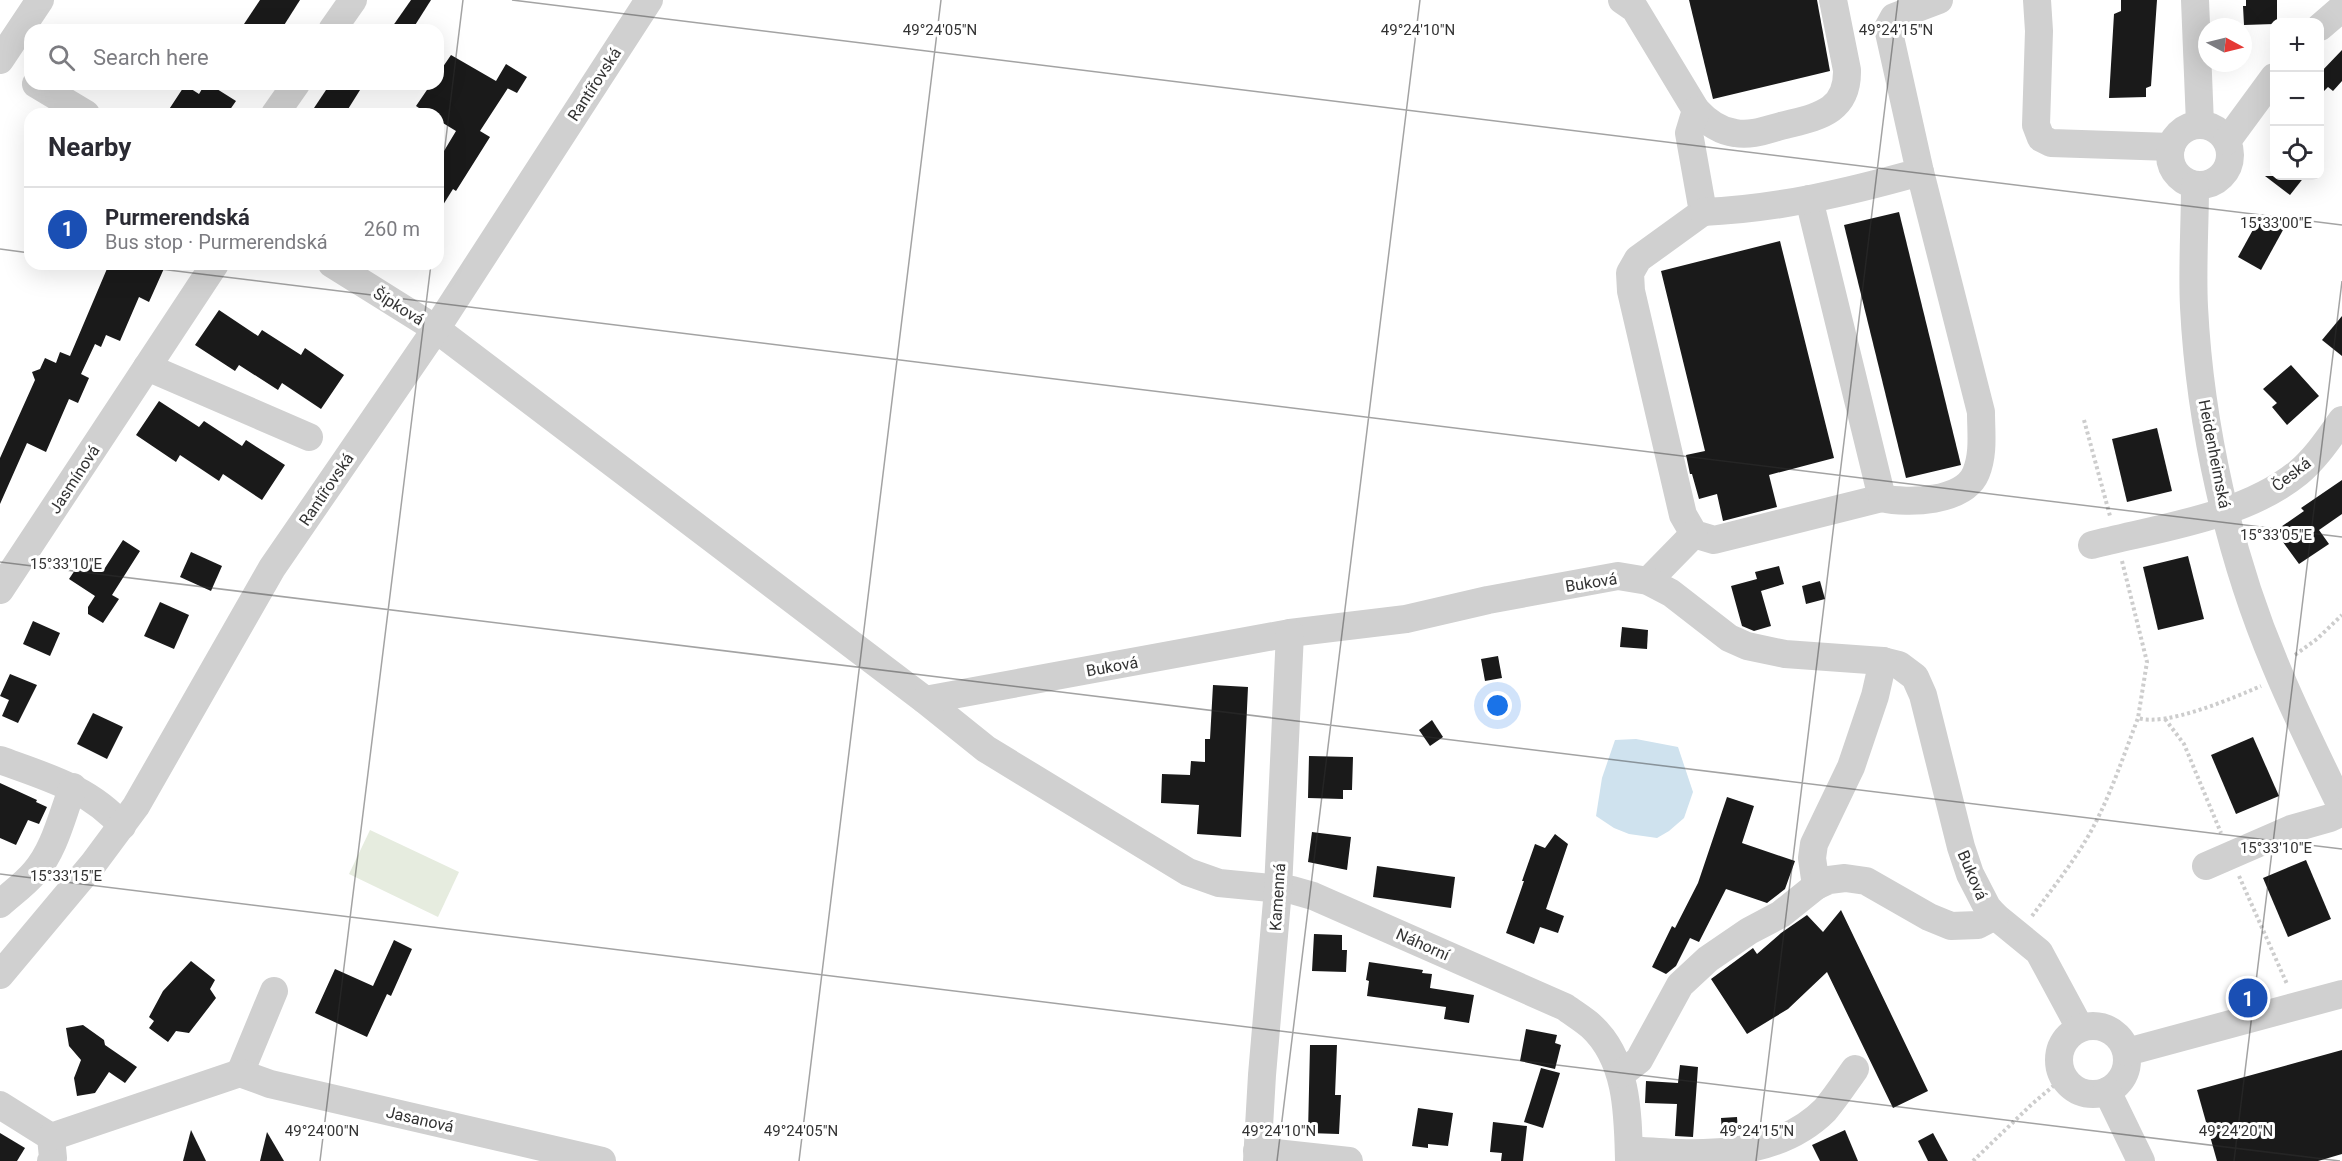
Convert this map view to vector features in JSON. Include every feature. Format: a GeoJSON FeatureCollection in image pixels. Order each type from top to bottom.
{"type":"FeatureCollection","features":[{"type":"Feature","properties":{"kind":"street"},"geometry":{"type":"LineString","coordinates":[[25,24],[40,0]]}},
{"type":"Feature","properties":{"kind":"street"},"geometry":{"type":"LineString","coordinates":[[336,24],[353,0]]}},
{"type":"Feature","properties":{"kind":"street","name":"Rantířovská"},"geometry":{"type":"LineString","coordinates":[[0,975],[122,826],[147,788],[272,568],[436,329],[649,0]]}},
{"type":"Feature","properties":{"kind":"street"},"geometry":{"type":"LineString","coordinates":[[1622,0],[1635,9],[1696,110],[1714,126],[1724,131],[1744,134],[1819,116],[1832,108],[1841,98],[1848,80],[1846,58],[1833,0]]}},
{"type":"Feature","properties":{"kind":"street"},"geometry":{"type":"LineString","coordinates":[[1920,172],[1855,190],[1809,199],[1749,210],[1703,212],[1638,259],[1630,273],[1631,291],[1683,515],[1694,534],[1714,540],[1882,498],[1896,501],[1928,500],[1957,492],[1975,476],[1982,453],[1981,412],[1920,172],[1888,28],[1894,17],[1939,0]]}},
{"type":"Feature","properties":{"kind":"street"},"geometry":{"type":"LineString","coordinates":[[2037,0],[2039,31],[2036,125],[2041,138],[2051,143],[2170,147]]}},
{"type":"Feature","properties":{"kind":"street"},"geometry":{"type":"LineString","coordinates":[[2194,0],[2200,124]]}},
{"type":"Feature","properties":{"kind":"street"},"geometry":{"type":"LineString","coordinates":[[2324,23],[2342,8]]}},
{"type":"Feature","properties":{"kind":"street"},"geometry":{"type":"LineString","coordinates":[[24,25],[0,62],[24,77]]}},
{"type":"Feature","properties":{"kind":"street"},"geometry":{"type":"LineString","coordinates":[[2228,141],[2270,83]]}},
{"type":"Feature","properties":{"kind":"street"},"geometry":{"type":"LineString","coordinates":[[46,90],[76,108]]}},
{"type":"Feature","properties":{"kind":"street"},"geometry":{"type":"LineString","coordinates":[[279,108],[292,90]]}},
{"type":"Feature","properties":{"kind":"street"},"geometry":{"type":"LineString","coordinates":[[1696,110],[1689,133],[1703,212]]}},
{"type":"Feature","properties":{"kind":"street"},"geometry":{"type":"LineString","coordinates":[[2200,124],[2216,128],[2228,141],[2230,160],[2227,169],[2214,182],[2195,185],[2178,176],[2170,158],[2170,147],[2174,138],[2181,131],[2200,124]]}},
{"type":"Feature","properties":{"kind":"street","name":"Heidenheimská"},"geometry":{"type":"LineString","coordinates":[[2195,185],[2194,282],[2197,339],[2209,430],[2226,510],[2250,596],[2278,671],[2333,766],[2342,810]]}},
{"type":"Feature","properties":{"kind":"street"},"geometry":{"type":"LineString","coordinates":[[1809,199],[1882,498]]}},
{"type":"Feature","properties":{"kind":"street","name":"Jasmínová"},"geometry":{"type":"LineString","coordinates":[[0,590],[211,270]]}},
{"type":"Feature","properties":{"kind":"street","name":"Šípková"},"geometry":{"type":"LineString","coordinates":[[342,270],[436,329],[925,700]]}},
{"type":"Feature","properties":{"kind":"street"},"geometry":{"type":"LineString","coordinates":[[147,367],[309,437]]}},
{"type":"Feature","properties":{"kind":"street","name":"Česká"},"geometry":{"type":"LineString","coordinates":[[2104,542],[2226,510],[2269,492],[2299,472],[2322,449],[2342,420]]}},
{"type":"Feature","properties":{"kind":"street"},"geometry":{"type":"LineString","coordinates":[[1648,581],[1694,534]]}},
{"type":"Feature","properties":{"kind":"street","name":"Buková"},"geometry":{"type":"LineString","coordinates":[[925,700],[1290,633],[1406,619],[1488,600],[1618,576],[1648,581],[1671,593],[1729,638],[1747,646],[1785,654],[1883,661],[1899,665],[1915,677],[1923,695],[1964,859],[1982,898],[1995,916],[2039,952],[2080,1028]]}},
{"type":"Feature","properties":{"kind":"street","name":"Kamenná"},"geometry":{"type":"LineString","coordinates":[[1257,1156],[1278,889],[1290,633]]}},
{"type":"Feature","properties":{"kind":"street"},"geometry":{"type":"LineString","coordinates":[[1816,886],[1812,858],[1814,844],[1851,767],[1875,696],[1883,661]]}},
{"type":"Feature","properties":{"kind":"street","name":"Náhorní"},"geometry":{"type":"LineString","coordinates":[[925,700],[986,749],[1188,872],[1219,884],[1278,889],[1313,896],[1565,1007],[1592,1027],[1609,1050],[1621,1074],[1625,1096],[1629,1156]]}},
{"type":"Feature","properties":{"kind":"street"},"geometry":{"type":"LineString","coordinates":[[0,760],[73,787],[114,816],[122,826]]}},
{"type":"Feature","properties":{"kind":"street"},"geometry":{"type":"LineString","coordinates":[[0,904],[35,873],[45,857],[73,787]]}},
{"type":"Feature","properties":{"kind":"street"},"geometry":{"type":"LineString","coordinates":[[2206,866],[2291,829],[2325,820],[2342,810]]}},
{"type":"Feature","properties":{"kind":"street"},"geometry":{"type":"LineString","coordinates":[[1621,1074],[1639,1060],[1680,985],[1708,959],[1749,931],[1781,914],[1816,886],[1829,880],[1845,878],[1866,881],[1929,917],[1951,926],[1977,925],[1995,916]]}},
{"type":"Feature","properties":{"kind":"street"},"geometry":{"type":"LineString","coordinates":[[0,1105],[51,1149],[240,1073],[274,991]]}},
{"type":"Feature","properties":{"kind":"street"},"geometry":{"type":"LineString","coordinates":[[2127,1052],[2342,994]]}},
{"type":"Feature","properties":{"kind":"street"},"geometry":{"type":"LineString","coordinates":[[2099,1026],[2109,1029],[2123,1043],[2127,1052],[2126,1071],[2115,1086],[2107,1091],[2088,1094],[2078,1091],[2064,1077],[2060,1066],[2063,1044],[2080,1028],[2099,1026]]}},
{"type":"Feature","properties":{"kind":"street"},"geometry":{"type":"LineString","coordinates":[[1629,1156],[1733,1152],[1761,1148],[1791,1136],[1824,1111],[1855,1069]]}},
{"type":"Feature","properties":{"kind":"street","name":"Jasanová"},"geometry":{"type":"LineString","coordinates":[[240,1073],[270,1084],[602,1161]]}},
{"type":"Feature","properties":{"kind":"street"},"geometry":{"type":"LineString","coordinates":[[2107,1091],[2141,1161]]}},
{"type":"Feature","properties":{"kind":"street"},"geometry":{"type":"LineString","coordinates":[[1257,1156],[1349,1161]]}},
{"type":"Feature","properties":{"kind":"path"},"geometry":{"type":"LineString","coordinates":[[2017,934],[2060,880],[2091,832],[2138,718],[2147,662],[2104,542],[2084,420]]}},
{"type":"Feature","properties":{"kind":"path"},"geometry":{"type":"LineString","coordinates":[[2138,718],[2147,721],[2169,718],[2229,699],[2278,671],[2342,615]]}},
{"type":"Feature","properties":{"kind":"path"},"geometry":{"type":"LineString","coordinates":[[1973,1161],[2064,1077]]}},
{"type":"Feature","properties":{"kind":"shaded area"},"geometry":{"type":"Polygon","coordinates":[[[370,830],[459,872],[438,917],[349,874],[370,830]]]}},
{"type":"Feature","properties":{"kind":"water"},"geometry":{"type":"Polygon","coordinates":[[[1636,739],[1678,747],[1693,792],[1684,818],[1657,838],[1629,834],[1614,828],[1596,816],[1602,778],[1615,740],[1636,739]]]}},
{"type":"Feature","properties":{"kind":"building"},"geometry":{"type":"Polygon","coordinates":[[[260,0],[300,0],[285,24],[244,24],[260,0]]]}},
{"type":"Feature","properties":{"kind":"building"},"geometry":{"type":"Polygon","coordinates":[[[411,0],[431,0],[416,24],[394,24],[411,0]]]}},
{"type":"Feature","properties":{"kind":"building"},"geometry":{"type":"Polygon","coordinates":[[[1689,0],[1817,0],[1830,71],[1713,99],[1689,0]]]}},
{"type":"Feature","properties":{"kind":"building"},"geometry":{"type":"Polygon","coordinates":[[[2121,0],[2157,0],[2151,86],[2146,88],[2146,97],[2109,98],[2114,14],[2121,11],[2121,0]]]}},
{"type":"Feature","properties":{"kind":"building"},"geometry":{"type":"Polygon","coordinates":[[[2246,0],[2277,0],[2277,18],[2270,18],[2270,24],[2252,25],[2252,18],[2244,18],[2243,6],[2246,6],[2246,0]]]}},
{"type":"Feature","properties":{"kind":"building"},"geometry":{"type":"Polygon","coordinates":[[[2342,50],[2342,81],[2333,91],[2328,87],[2324,91],[2324,69],[2342,50]]]}},
{"type":"Feature","properties":{"kind":"building"},"geometry":{"type":"Polygon","coordinates":[[[451,55],[496,81],[506,64],[527,77],[517,93],[508,88],[480,131],[490,137],[456,191],[453,189],[444,203],[444,151],[456,131],[444,124],[444,108],[416,106],[427,90],[444,90],[444,65],[451,55]]]}},
{"type":"Feature","properties":{"kind":"building"},"geometry":{"type":"Polygon","coordinates":[[[182,90],[193,90],[199,94],[201,90],[219,90],[236,101],[231,108],[170,108],[182,90]]]}},
{"type":"Feature","properties":{"kind":"building"},"geometry":{"type":"Polygon","coordinates":[[[326,90],[360,90],[349,108],[314,108],[326,90]]]}},
{"type":"Feature","properties":{"kind":"building"},"geometry":{"type":"Polygon","coordinates":[[[2270,180],[2302,180],[2290,195],[2270,180]]]}},
{"type":"Feature","properties":{"kind":"building"},"geometry":{"type":"Polygon","coordinates":[[[1899,212],[1961,465],[1906,478],[1844,225],[1899,212]]]}},
{"type":"Feature","properties":{"kind":"building"},"geometry":{"type":"Polygon","coordinates":[[[2260,217],[2283,230],[2261,270],[2238,257],[2260,217]]]}},
{"type":"Feature","properties":{"kind":"building"},"geometry":{"type":"Polygon","coordinates":[[[1780,241],[1834,458],[1769,475],[1777,507],[1723,521],[1717,494],[1699,499],[1692,474],[1690,474],[1686,455],[1705,451],[1661,271],[1780,241]]]}},
{"type":"Feature","properties":{"kind":"building"},"geometry":{"type":"Polygon","coordinates":[[[106,270],[163,270],[149,302],[139,297],[120,341],[106,335],[101,347],[95,344],[81,374],[89,378],[78,403],[69,399],[46,452],[27,443],[0,504],[0,458],[35,380],[32,372],[40,369],[45,358],[56,363],[60,352],[70,356],[106,270]]]}},
{"type":"Feature","properties":{"kind":"building"},"geometry":{"type":"Polygon","coordinates":[[[219,310],[258,336],[262,330],[301,355],[305,348],[344,375],[321,409],[282,383],[278,390],[239,365],[235,371],[195,345],[219,310]]]}},
{"type":"Feature","properties":{"kind":"building"},"geometry":{"type":"Polygon","coordinates":[[[2342,316],[2342,356],[2322,340],[2342,316]]]}},
{"type":"Feature","properties":{"kind":"building"},"geometry":{"type":"Polygon","coordinates":[[[2291,365],[2319,396],[2287,425],[2272,407],[2277,403],[2263,389],[2291,365]]]}},
{"type":"Feature","properties":{"kind":"building"},"geometry":{"type":"Polygon","coordinates":[[[159,401],[199,427],[204,421],[242,446],[246,440],[285,465],[262,500],[223,474],[219,481],[180,455],[176,462],[136,435],[159,401]]]}},
{"type":"Feature","properties":{"kind":"building"},"geometry":{"type":"Polygon","coordinates":[[[2157,428],[2172,491],[2127,502],[2112,439],[2157,428]]]}},
{"type":"Feature","properties":{"kind":"building"},"geometry":{"type":"Polygon","coordinates":[[[2342,480],[2342,514],[2319,530],[2329,544],[2299,564],[2275,531],[2304,511],[2301,508],[2342,480]]]}},
{"type":"Feature","properties":{"kind":"building"},"geometry":{"type":"Polygon","coordinates":[[[123,540],[140,551],[112,595],[119,599],[103,623],[88,614],[88,607],[95,596],[69,579],[83,558],[103,571],[123,540]]]}},
{"type":"Feature","properties":{"kind":"building"},"geometry":{"type":"Polygon","coordinates":[[[191,552],[222,566],[211,591],[180,577],[191,552]]]}},
{"type":"Feature","properties":{"kind":"building"},"geometry":{"type":"Polygon","coordinates":[[[2188,556],[2204,619],[2158,630],[2143,567],[2188,556]]]}},
{"type":"Feature","properties":{"kind":"building"},"geometry":{"type":"Polygon","coordinates":[[[1779,566],[1784,584],[1761,591],[1771,626],[1754,631],[1742,626],[1731,586],[1757,579],[1755,572],[1779,566]]]}},
{"type":"Feature","properties":{"kind":"building"},"geometry":{"type":"Polygon","coordinates":[[[1820,581],[1825,599],[1806,604],[1802,586],[1820,581]]]}},
{"type":"Feature","properties":{"kind":"building"},"geometry":{"type":"Polygon","coordinates":[[[160,602],[189,615],[174,649],[144,636],[160,602]]]}},
{"type":"Feature","properties":{"kind":"building"},"geometry":{"type":"Polygon","coordinates":[[[33,621],[60,633],[50,656],[23,644],[33,621]]]}},
{"type":"Feature","properties":{"kind":"building"},"geometry":{"type":"Polygon","coordinates":[[[1622,627],[1648,630],[1647,649],[1620,647],[1622,627]]]}},
{"type":"Feature","properties":{"kind":"building"},"geometry":{"type":"Polygon","coordinates":[[[1498,656],[1502,678],[1485,681],[1481,659],[1498,656]]]}},
{"type":"Feature","properties":{"kind":"building"},"geometry":{"type":"Polygon","coordinates":[[[10,674],[37,685],[18,723],[2,716],[9,700],[0,696],[10,674]]]}},
{"type":"Feature","properties":{"kind":"building"},"geometry":{"type":"Polygon","coordinates":[[[1213,685],[1248,687],[1241,837],[1197,834],[1199,805],[1161,803],[1162,774],[1190,775],[1191,761],[1205,762],[1205,739],[1210,739],[1213,685]]]}},
{"type":"Feature","properties":{"kind":"building"},"geometry":{"type":"Polygon","coordinates":[[[93,713],[123,727],[107,759],[77,744],[93,713]]]}},
{"type":"Feature","properties":{"kind":"building"},"geometry":{"type":"Polygon","coordinates":[[[1432,720],[1443,737],[1430,746],[1419,730],[1432,720]]]}},
{"type":"Feature","properties":{"kind":"building"},"geometry":{"type":"Polygon","coordinates":[[[2253,737],[2279,796],[2236,814],[2211,755],[2253,737]]]}},
{"type":"Feature","properties":{"kind":"building"},"geometry":{"type":"Polygon","coordinates":[[[1309,756],[1353,757],[1352,790],[1343,790],[1343,799],[1308,798],[1309,756]]]}},
{"type":"Feature","properties":{"kind":"building"},"geometry":{"type":"Polygon","coordinates":[[[0,783],[47,807],[39,824],[28,820],[16,845],[0,838],[0,783]]]}},
{"type":"Feature","properties":{"kind":"building"},"geometry":{"type":"Polygon","coordinates":[[[1727,797],[1754,806],[1742,843],[1795,861],[1785,889],[1767,903],[1726,889],[1699,942],[1690,938],[1676,966],[1666,974],[1652,967],[1672,926],[1675,928],[1698,883],[1727,797]]]}},
{"type":"Feature","properties":{"kind":"building"},"geometry":{"type":"Polygon","coordinates":[[[1312,832],[1351,837],[1347,870],[1308,862],[1312,832]]]}},
{"type":"Feature","properties":{"kind":"building"},"geometry":{"type":"Polygon","coordinates":[[[1555,834],[1568,844],[1546,909],[1564,916],[1558,933],[1540,927],[1534,944],[1506,933],[1535,844],[1545,848],[1555,834]]]}},
{"type":"Feature","properties":{"kind":"building"},"geometry":{"type":"Polygon","coordinates":[[[2306,860],[2331,919],[2288,937],[2263,878],[2306,860]]]}},
{"type":"Feature","properties":{"kind":"building"},"geometry":{"type":"Polygon","coordinates":[[[1377,866],[1455,877],[1451,908],[1373,897],[1377,866]]]}},
{"type":"Feature","properties":{"kind":"building"},"geometry":{"type":"Polygon","coordinates":[[[1841,910],[1928,1091],[1893,1108],[1827,972],[1788,1009],[1747,1034],[1711,979],[1753,948],[1757,954],[1807,915],[1823,932],[1841,910]]]}},
{"type":"Feature","properties":{"kind":"building"},"geometry":{"type":"Polygon","coordinates":[[[1314,934],[1342,935],[1342,950],[1347,950],[1346,972],[1312,971],[1314,934]]]}},
{"type":"Feature","properties":{"kind":"building"},"geometry":{"type":"Polygon","coordinates":[[[394,940],[412,949],[391,996],[387,994],[367,1037],[315,1013],[335,969],[373,986],[394,940]]]}},
{"type":"Feature","properties":{"kind":"building"},"geometry":{"type":"Polygon","coordinates":[[[191,961],[215,980],[210,989],[216,998],[189,1033],[176,1031],[168,1042],[149,1028],[154,1021],[149,1017],[163,991],[191,961]]]}},
{"type":"Feature","properties":{"kind":"building"},"geometry":{"type":"Polygon","coordinates":[[[1369,962],[1423,970],[1422,973],[1432,974],[1430,988],[1474,995],[1469,1023],[1444,1019],[1446,1007],[1367,996],[1369,981],[1366,980],[1369,962]]]}},
{"type":"Feature","properties":{"kind":"building"},"geometry":{"type":"Polygon","coordinates":[[[83,1025],[104,1040],[105,1045],[137,1067],[125,1083],[109,1072],[95,1093],[77,1096],[74,1078],[81,1060],[69,1046],[66,1028],[83,1025]]]}},
{"type":"Feature","properties":{"kind":"building"},"geometry":{"type":"Polygon","coordinates":[[[1526,1029],[1557,1035],[1555,1043],[1561,1045],[1555,1069],[1520,1061],[1526,1029]]]}},
{"type":"Feature","properties":{"kind":"building"},"geometry":{"type":"Polygon","coordinates":[[[1310,1045],[1337,1045],[1335,1095],[1341,1095],[1339,1134],[1308,1133],[1310,1045]]]}},
{"type":"Feature","properties":{"kind":"building"},"geometry":{"type":"Polygon","coordinates":[[[2342,1050],[2342,1154],[2318,1161],[2217,1161],[2197,1090],[2342,1050]]]}},
{"type":"Feature","properties":{"kind":"building"},"geometry":{"type":"Polygon","coordinates":[[[1680,1065],[1698,1067],[1693,1137],[1675,1136],[1677,1104],[1645,1103],[1646,1081],[1678,1083],[1680,1065]]]}},
{"type":"Feature","properties":{"kind":"building"},"geometry":{"type":"Polygon","coordinates":[[[1541,1068],[1560,1073],[1543,1128],[1524,1122],[1541,1068]]]}},
{"type":"Feature","properties":{"kind":"building"},"geometry":{"type":"Polygon","coordinates":[[[1418,1108],[1453,1113],[1448,1146],[1428,1144],[1428,1148],[1412,1146],[1418,1108]]]}},
{"type":"Feature","properties":{"kind":"building"},"geometry":{"type":"Polygon","coordinates":[[[1737,1117],[1738,1133],[1722,1135],[1721,1118],[1737,1117]]]}},
{"type":"Feature","properties":{"kind":"building"},"geometry":{"type":"Polygon","coordinates":[[[1493,1122],[1527,1126],[1523,1161],[1501,1161],[1502,1153],[1490,1152],[1493,1122]]]}},
{"type":"Feature","properties":{"kind":"building"},"geometry":{"type":"Polygon","coordinates":[[[191,1130],[206,1161],[183,1161],[191,1130]]]}},
{"type":"Feature","properties":{"kind":"building"},"geometry":{"type":"Polygon","coordinates":[[[1845,1130],[1858,1161],[1820,1161],[1812,1145],[1845,1130]]]}},
{"type":"Feature","properties":{"kind":"building"},"geometry":{"type":"Polygon","coordinates":[[[267,1132],[284,1161],[260,1161],[267,1132]]]}},
{"type":"Feature","properties":{"kind":"building"},"geometry":{"type":"Polygon","coordinates":[[[0,1133],[25,1148],[17,1161],[0,1161],[0,1133]]]}},
{"type":"Feature","properties":{"kind":"building"},"geometry":{"type":"Polygon","coordinates":[[[1933,1133],[1948,1161],[1928,1161],[1918,1141],[1933,1133]]]}},
{"type":"Feature","properties":{"kind":"place","name":"Purmerendská"},"geometry":{"type":"Point","coordinates":[2248,998]}}]}
